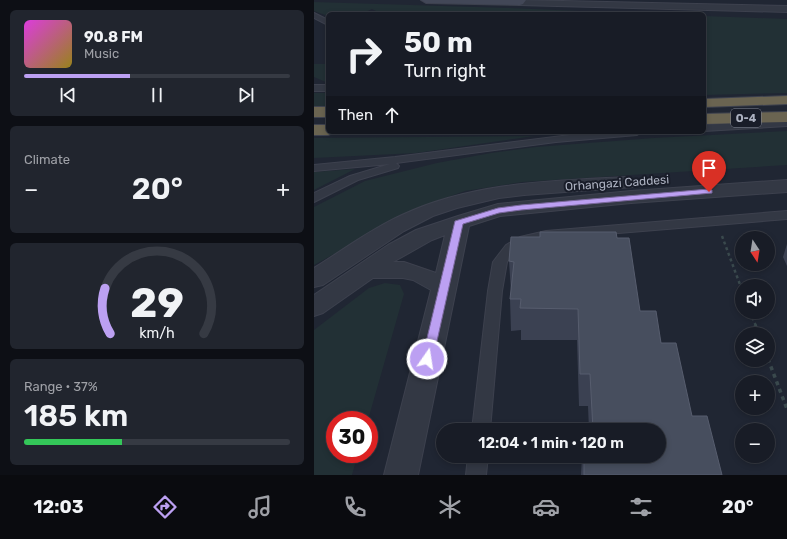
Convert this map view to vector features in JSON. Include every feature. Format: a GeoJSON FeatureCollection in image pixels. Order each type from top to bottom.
{"type":"FeatureCollection","features":[{"type":"Feature","properties":{"kind":"highway","name":"O-4"},"geometry":{"type":"LineString","coordinates":[[706,103],[787,100]]}},
{"type":"Feature","properties":{"kind":"highway"},"geometry":{"type":"LineString","coordinates":[[314,112],[326,112]]}},
{"type":"Feature","properties":{"kind":"highway","name":"O-4"},"geometry":{"type":"LineString","coordinates":[[706,119],[787,117]]}},
{"type":"Feature","properties":{"kind":"highway"},"geometry":{"type":"LineString","coordinates":[[314,130],[326,130]]}},
{"type":"Feature","properties":{"kind":"street"},"geometry":{"type":"LineString","coordinates":[[426,0],[646,3],[783,9]]}},
{"type":"Feature","properties":{"kind":"street"},"geometry":{"type":"LineString","coordinates":[[773,0],[783,9]]}},
{"type":"Feature","properties":{"kind":"street","name":"Orhangazi Caddesi"},"geometry":{"type":"LineString","coordinates":[[314,307],[403,246],[424,236],[453,213],[501,192],[787,172]]}},
{"type":"Feature","properties":{"kind":"street","name":"Orhangazi Caddesi"},"geometry":{"type":"LineString","coordinates":[[314,280],[390,229],[425,212],[453,213],[498,210],[787,186]]}},
{"type":"Feature","properties":{"kind":"street"},"geometry":{"type":"LineString","coordinates":[[401,475],[444,287],[453,213]]}},
{"type":"Feature","properties":{"kind":"street"},"geometry":{"type":"LineString","coordinates":[[368,270],[404,270],[421,275],[444,287]]}},
{"type":"Feature","properties":{"kind":"lane"},"geometry":{"type":"LineString","coordinates":[[314,15],[326,22]]}},
{"type":"Feature","properties":{"kind":"lane"},"geometry":{"type":"LineString","coordinates":[[314,88],[326,88]]}},
{"type":"Feature","properties":{"kind":"lane"},"geometry":{"type":"LineString","coordinates":[[706,99],[787,100]]}},
{"type":"Feature","properties":{"kind":"lane"},"geometry":{"type":"LineString","coordinates":[[706,128],[787,123]]}},
{"type":"Feature","properties":{"kind":"lane"},"geometry":{"type":"LineString","coordinates":[[314,168],[423,157],[608,134]]}},
{"type":"Feature","properties":{"kind":"lane"},"geometry":{"type":"LineString","coordinates":[[314,198],[354,178],[423,157]]}},
{"type":"Feature","properties":{"kind":"lane"},"geometry":{"type":"LineString","coordinates":[[482,423],[495,291],[500,262],[511,248],[525,240],[546,234],[787,215]]}},
{"type":"Feature","properties":{"kind":"lane"},"geometry":{"type":"LineString","coordinates":[[476,475],[477,463]]}},
{"type":"Feature","properties":{"kind":"path"},"geometry":{"type":"LineString","coordinates":[[716,221],[738,279]]}},
{"type":"Feature","properties":{"kind":"path"},"geometry":{"type":"LineString","coordinates":[[771,367],[787,409]]}},
{"type":"Feature","properties":{"kind":"shaded area"},"geometry":{"type":"Polygon","coordinates":[[[314,2],[604,12],[378,12],[372,9],[365,12],[326,12],[326,15],[314,11],[314,2]]]}},
{"type":"Feature","properties":{"kind":"shaded area"},"geometry":{"type":"Polygon","coordinates":[[[706,16],[787,19],[787,93],[706,95],[706,16]]]}},
{"type":"Feature","properties":{"kind":"shaded area"},"geometry":{"type":"Polygon","coordinates":[[[314,64],[326,64],[326,82],[314,77],[314,64]]]}},
{"type":"Feature","properties":{"kind":"shaded area"},"geometry":{"type":"Polygon","coordinates":[[[314,93],[326,93],[326,106],[314,106],[314,93]]]}},
{"type":"Feature","properties":{"kind":"shaded area"},"geometry":{"type":"Polygon","coordinates":[[[787,131],[787,165],[522,182],[465,191],[422,206],[314,265],[314,207],[365,181],[437,163],[491,153],[536,147],[654,138],[787,131]]]}},
{"type":"Feature","properties":{"kind":"shaded area"},"geometry":{"type":"Polygon","coordinates":[[[534,136],[416,153],[314,158],[314,138],[534,136]]]}},
{"type":"Feature","properties":{"kind":"shaded area"},"geometry":{"type":"Polygon","coordinates":[[[355,169],[314,190],[314,172],[355,169]]]}},
{"type":"Feature","properties":{"kind":"shaded area"},"geometry":{"type":"Polygon","coordinates":[[[385,283],[400,285],[404,294],[371,411],[326,411],[326,463],[355,463],[352,475],[314,475],[314,330],[369,288],[385,283]]]}},
{"type":"Feature","properties":{"kind":"building"},"geometry":{"type":"Polygon","coordinates":[[[540,232],[616,232],[617,238],[629,238],[640,311],[656,311],[661,343],[676,343],[692,416],[707,416],[722,475],[584,475],[584,463],[666,463],[666,423],[593,423],[590,374],[580,374],[578,309],[520,308],[521,299],[510,299],[514,262],[509,261],[511,237],[540,237],[540,232]]]}},
{"type":"Feature","properties":{"kind":"route"},"geometry":{"type":"LineString","coordinates":[[427,359],[458,223],[498,210],[521,207],[631,197],[709,192]]}}]}
